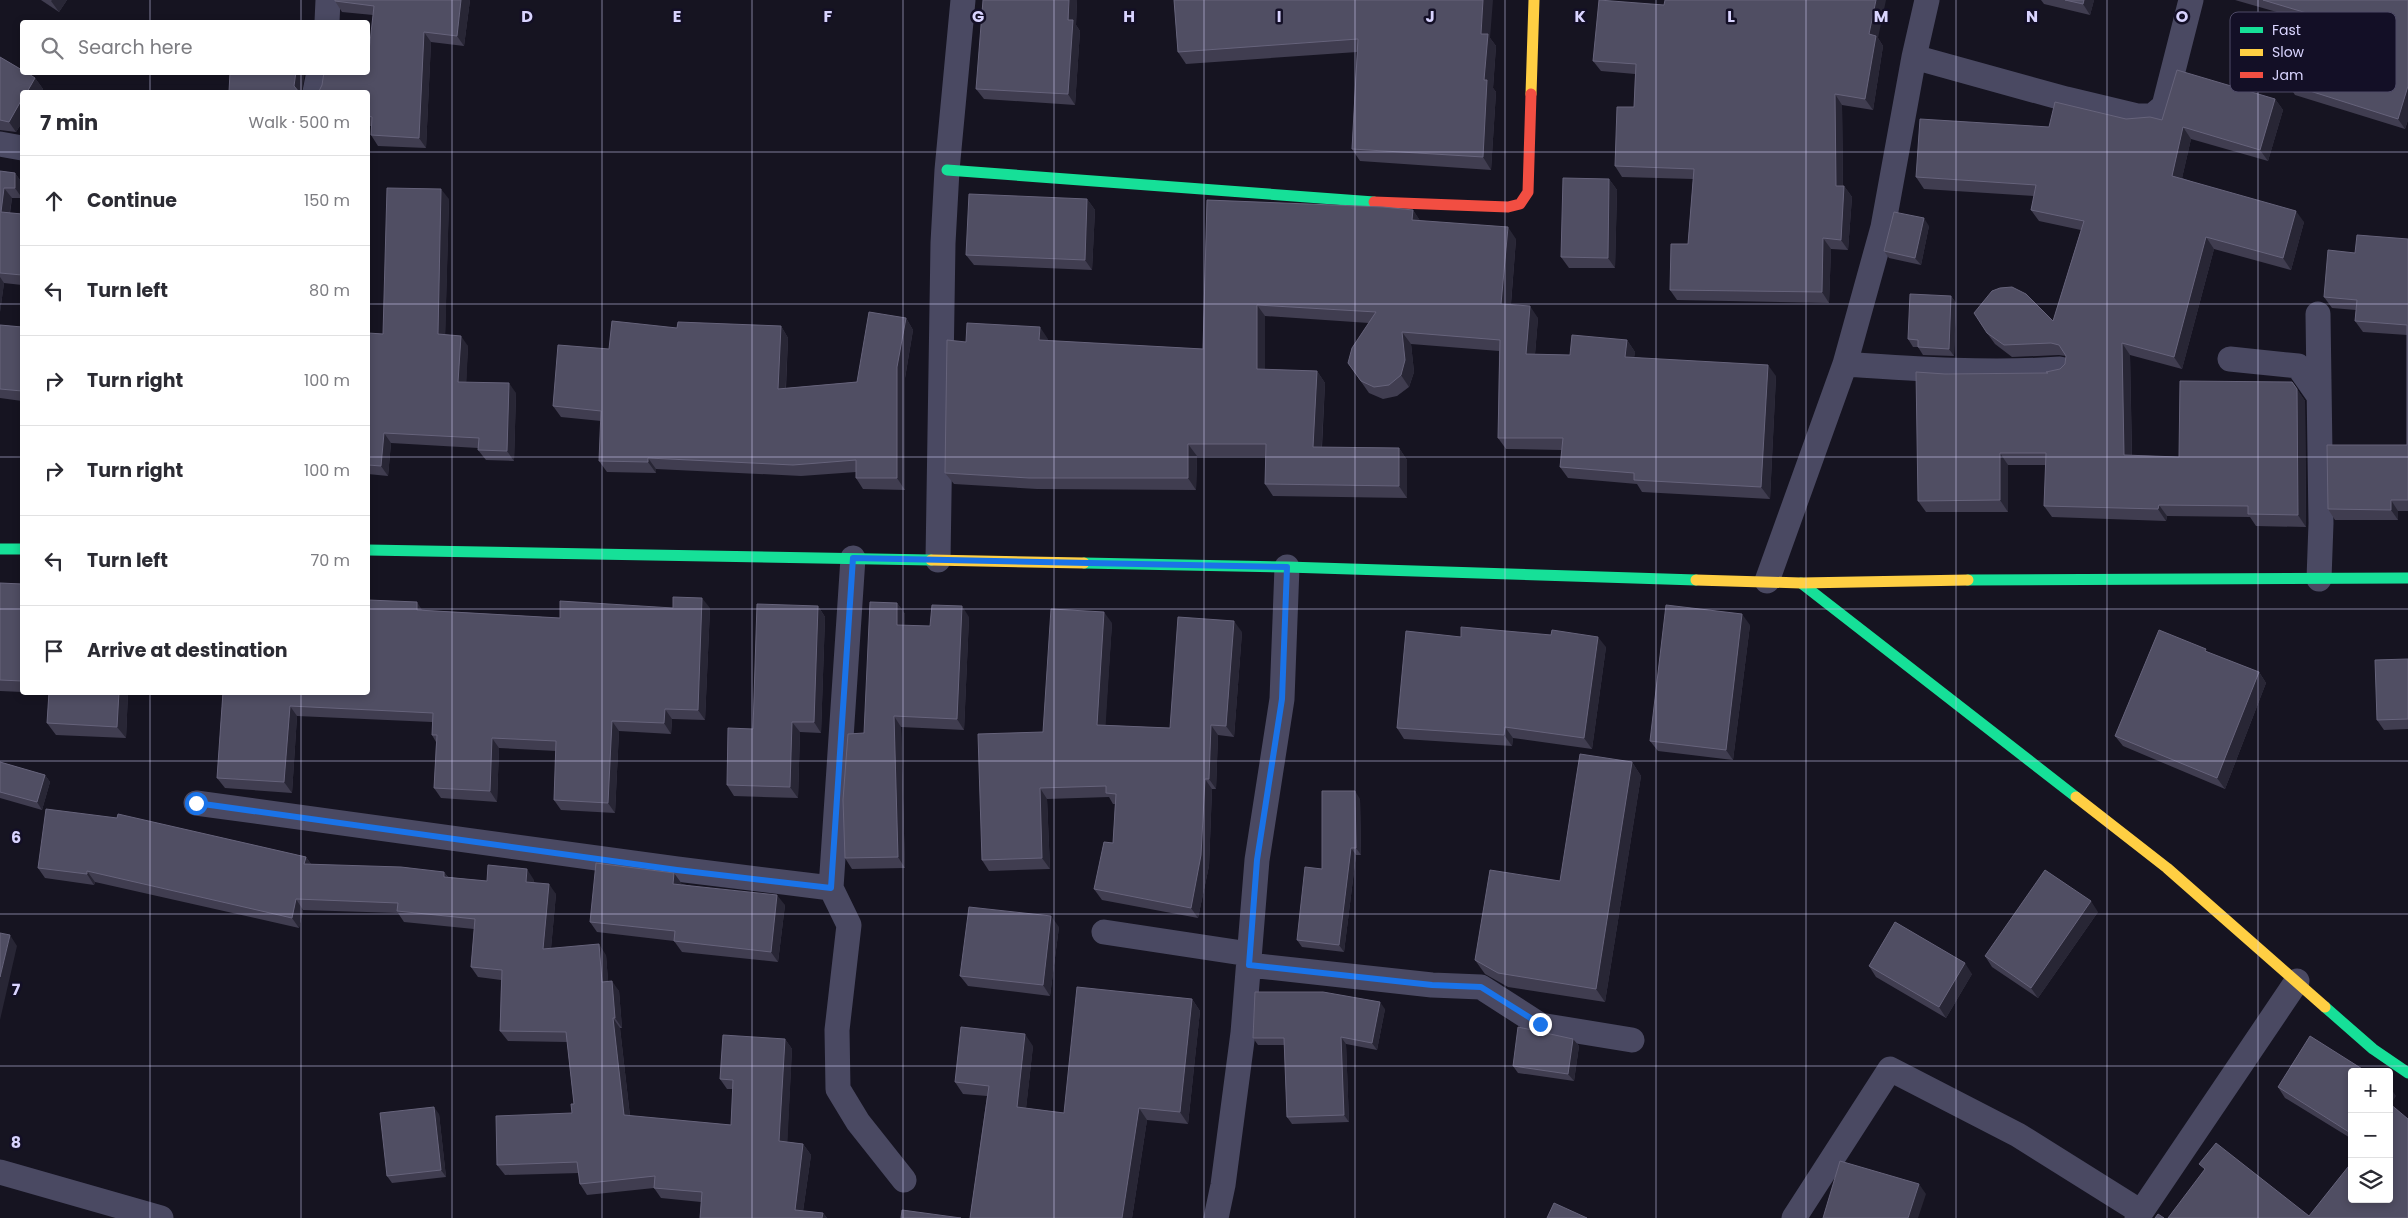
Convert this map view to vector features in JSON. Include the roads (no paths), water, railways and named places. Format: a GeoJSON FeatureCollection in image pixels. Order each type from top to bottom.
{"type":"FeatureCollection","features":[{"type":"Feature","properties":{"kind":"street"},"geometry":{"type":"LineString","coordinates":[[327,20],[328,0]]}},
{"type":"Feature","properties":{"kind":"street"},"geometry":{"type":"LineString","coordinates":[[938,560],[943,243],[947,170],[963,0]]}},
{"type":"Feature","properties":{"kind":"street"},"geometry":{"type":"LineString","coordinates":[[947,170],[1373,202],[1508,207],[1520,204],[1528,192],[1534,0]]}},
{"type":"Feature","properties":{"kind":"street"},"geometry":{"type":"LineString","coordinates":[[1766,582],[1845,364],[1883,227],[1914,57],[1927,0]]}},
{"type":"Feature","properties":{"kind":"street"},"geometry":{"type":"LineString","coordinates":[[1914,57],[2066,99],[2137,116],[2152,116],[2164,106],[2191,0]]}},
{"type":"Feature","properties":{"kind":"street"},"geometry":{"type":"LineString","coordinates":[[315,90],[318,75]]}},
{"type":"Feature","properties":{"kind":"street"},"geometry":{"type":"LineString","coordinates":[[0,144],[20,148]]}},
{"type":"Feature","properties":{"kind":"street"},"geometry":{"type":"LineString","coordinates":[[2318,314],[2321,523],[2319,578]]}},
{"type":"Feature","properties":{"kind":"street"},"geometry":{"type":"LineString","coordinates":[[2230,358],[2298,366],[2319,396]]}},
{"type":"Feature","properties":{"kind":"street"},"geometry":{"type":"LineString","coordinates":[[1845,364],[1931,370],[2024,372],[2060,369]]}},
{"type":"Feature","properties":{"kind":"street"},"geometry":{"type":"LineString","coordinates":[[0,549],[20,549]]}},
{"type":"Feature","properties":{"kind":"street"},"geometry":{"type":"LineString","coordinates":[[370,550],[1287,567],[1801,583],[1943,580],[2408,578]]}},
{"type":"Feature","properties":{"kind":"street"},"geometry":{"type":"LineString","coordinates":[[853,558],[831,888],[849,925],[837,1030],[838,1089],[858,1122],[904,1180]]}},
{"type":"Feature","properties":{"kind":"street"},"geometry":{"type":"LineString","coordinates":[[1216,1218],[1223,1185],[1240,1052],[1257,860],[1282,699],[1287,567]]}},
{"type":"Feature","properties":{"kind":"street"},"geometry":{"type":"LineString","coordinates":[[1801,583],[2167,868],[2298,981],[2373,1049],[2408,1073]]}},
{"type":"Feature","properties":{"kind":"street"},"geometry":{"type":"LineString","coordinates":[[196,803],[677,870],[831,888]]}},
{"type":"Feature","properties":{"kind":"street"},"geometry":{"type":"LineString","coordinates":[[1104,932],[1249,960],[1432,985],[1481,987],[1540,1024],[1632,1040]]}},
{"type":"Feature","properties":{"kind":"street"},"geometry":{"type":"LineString","coordinates":[[1794,1218],[1890,1069],[2018,1134],[2139,1215],[2298,981]]}},
{"type":"Feature","properties":{"kind":"street"},"geometry":{"type":"LineString","coordinates":[[0,1172],[161,1218]]}}]}
